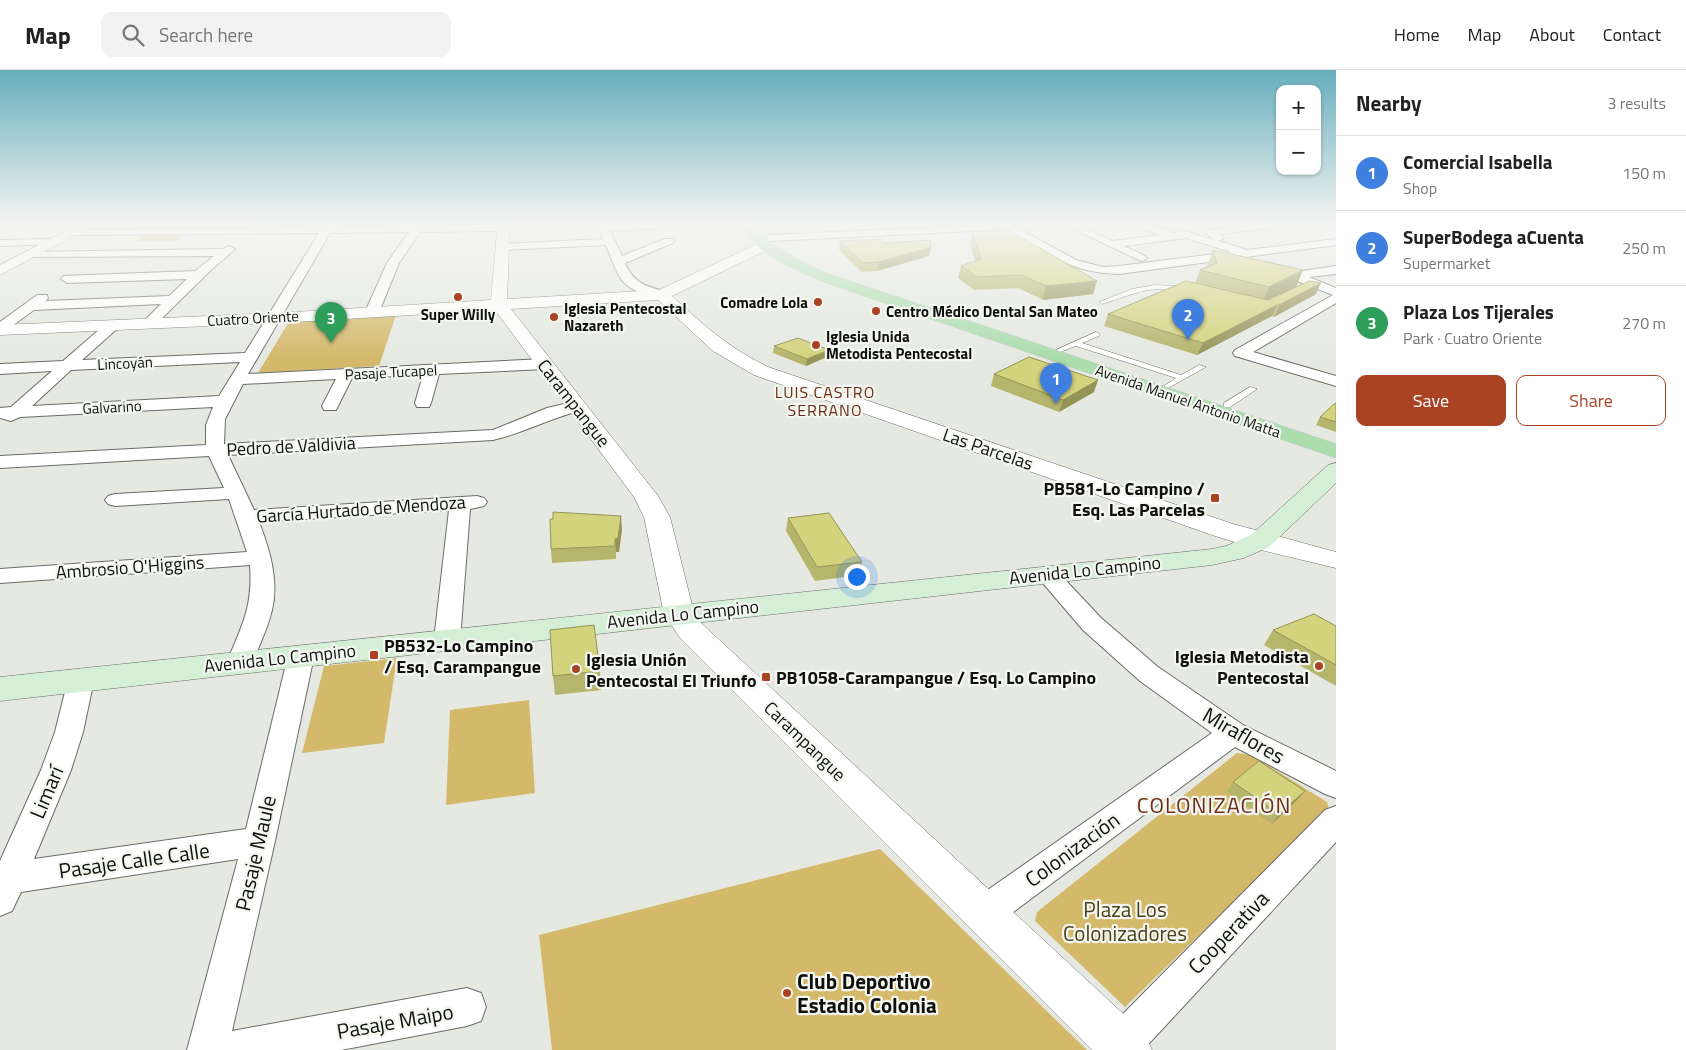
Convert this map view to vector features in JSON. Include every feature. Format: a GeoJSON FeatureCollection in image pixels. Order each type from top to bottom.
{"type":"FeatureCollection","features":[{"type":"Feature","properties":{"kind":"main road","name":"Avenida Manuel Antonio Matta"},"geometry":{"type":"LineString","coordinates":[[804,268],[836,282],[1078,368],[1336,451]]}},
{"type":"Feature","properties":{"kind":"main road","name":"Avenida Manuel Antonio Matta"},"geometry":{"type":"LineString","coordinates":[[820,268],[838,276],[1175,382],[1227,405],[1336,441]]}},
{"type":"Feature","properties":{"kind":"main road","name":"Avenida Lo Campino"},"geometry":{"type":"LineString","coordinates":[[0,689],[1212,557],[1234,552],[1260,541],[1336,470]]}},
{"type":"Feature","properties":{"kind":"street"},"geometry":{"type":"LineString","coordinates":[[0,329],[82,268]]}},
{"type":"Feature","properties":{"kind":"street"},"geometry":{"type":"LineString","coordinates":[[149,323],[207,268]]}},
{"type":"Feature","properties":{"kind":"street"},"geometry":{"type":"LineString","coordinates":[[240,662],[255,624],[261,604],[263,586],[260,558],[246,517],[216,450],[214,440],[215,422],[237,379],[304,268]]}},
{"type":"Feature","properties":{"kind":"street"},"geometry":{"type":"LineString","coordinates":[[372,312],[391,268]]}},
{"type":"Feature","properties":{"kind":"street"},"geometry":{"type":"LineString","coordinates":[[499,304],[501,268]]}},
{"type":"Feature","properties":{"kind":"street"},"geometry":{"type":"LineString","coordinates":[[620,268],[624,276],[630,282],[642,289],[662,295]]}},
{"type":"Feature","properties":{"kind":"street","name":"Cuatro Oriente"},"geometry":{"type":"LineString","coordinates":[[0,329],[274,318],[662,295],[717,268]]}},
{"type":"Feature","properties":{"kind":"street"},"geometry":{"type":"LineString","coordinates":[[1092,268],[1102,270],[1137,268]]}},
{"type":"Feature","properties":{"kind":"street"},"geometry":{"type":"LineString","coordinates":[[1276,268],[1336,292]]}},
{"type":"Feature","properties":{"kind":"street"},"geometry":{"type":"LineString","coordinates":[[1295,276],[1336,270]]}},
{"type":"Feature","properties":{"kind":"street"},"geometry":{"type":"LineString","coordinates":[[60,285],[198,275]]}},
{"type":"Feature","properties":{"kind":"street","name":"Las Parcelas"},"geometry":{"type":"LineString","coordinates":[[662,295],[715,346],[734,359],[761,371],[1260,541],[1336,560]]}},
{"type":"Feature","properties":{"kind":"street"},"geometry":{"type":"LineString","coordinates":[[1336,298],[1240,353],[1336,381]]}},
{"type":"Feature","properties":{"kind":"street"},"geometry":{"type":"LineString","coordinates":[[30,306],[172,300]]}},
{"type":"Feature","properties":{"kind":"street","name":"Carampangue"},"geometry":{"type":"LineString","coordinates":[[499,304],[652,507],[660,529],[679,614],[706,646],[1124,1047]]}},
{"type":"Feature","properties":{"kind":"street"},"geometry":{"type":"LineString","coordinates":[[0,426],[8,412],[67,366],[113,325]]}},
{"type":"Feature","properties":{"kind":"street","name":"Lincoyán"},"geometry":{"type":"LineString","coordinates":[[0,369],[251,357]]}},
{"type":"Feature","properties":{"kind":"street","name":"Pasaje Tucapel"},"geometry":{"type":"LineString","coordinates":[[237,379],[545,364]]}},
{"type":"Feature","properties":{"kind":"street"},"geometry":{"type":"LineString","coordinates":[[423,403],[432,370]]}},
{"type":"Feature","properties":{"kind":"street"},"geometry":{"type":"LineString","coordinates":[[330,406],[346,374]]}},
{"type":"Feature","properties":{"kind":"street","name":"Galvarino"},"geometry":{"type":"LineString","coordinates":[[8,412],[224,402]]}},
{"type":"Feature","properties":{"kind":"street","name":"Pedro de Valdivia"},"geometry":{"type":"LineString","coordinates":[[0,462],[493,434],[509,431],[544,415],[577,406]]}},
{"type":"Feature","properties":{"kind":"street","name":"García Hurtado de Mendoza"},"geometry":{"type":"LineString","coordinates":[[115,500],[235,493]]}},
{"type":"Feature","properties":{"kind":"street","name":"García Hurtado de Mendoza"},"geometry":{"type":"LineString","coordinates":[[246,517],[468,502],[447,640]]}},
{"type":"Feature","properties":{"kind":"street","name":"Ambrosio O'Higgins"},"geometry":{"type":"LineString","coordinates":[[0,576],[260,558]]}},
{"type":"Feature","properties":{"kind":"street","name":"Miraflores"},"geometry":{"type":"LineString","coordinates":[[1048,575],[1092,624],[1142,668],[1233,733],[1336,785]]}},
{"type":"Feature","properties":{"kind":"street","name":"Pasaje Maule"},"geometry":{"type":"LineString","coordinates":[[207,1050],[259,841],[301,656]]}},
{"type":"Feature","properties":{"kind":"street","name":"Limarí"},"geometry":{"type":"LineString","coordinates":[[5,889],[56,770],[69,732],[81,680]]}},
{"type":"Feature","properties":{"kind":"street","name":"Colonización"},"geometry":{"type":"LineString","coordinates":[[984,913],[1233,733]]}},
{"type":"Feature","properties":{"kind":"street","name":"Cooperativa"},"geometry":{"type":"LineString","coordinates":[[1124,1047],[1336,820]]}},
{"type":"Feature","properties":{"kind":"street","name":"Pasaje Calle Calle"},"geometry":{"type":"LineString","coordinates":[[5,889],[259,841]]}},
{"type":"Feature","properties":{"kind":"street","name":"Pasaje Maipo"},"geometry":{"type":"LineString","coordinates":[[234,1050],[467,1007]]}},
{"type":"Feature","properties":{"kind":"lane"},"geometry":{"type":"LineString","coordinates":[[1102,302],[1129,290],[1156,286],[1172,285],[1194,291]]}},
{"type":"Feature","properties":{"kind":"lane"},"geometry":{"type":"LineString","coordinates":[[1304,288],[1322,286]]}},
{"type":"Feature","properties":{"kind":"lane"},"geometry":{"type":"LineString","coordinates":[[1067,347],[1096,334]]}},
{"type":"Feature","properties":{"kind":"lane"},"geometry":{"type":"LineString","coordinates":[[1175,382],[1202,367]]}},
{"type":"Feature","properties":{"kind":"lane"},"geometry":{"type":"LineString","coordinates":[[1227,405],[1253,389]]}},
{"type":"Feature","properties":{"kind":"green space"},"geometry":{"type":"Polygon","coordinates":[[[396,315],[379,366],[258,373],[290,320],[396,315]]]}},
{"type":"Feature","properties":{"kind":"green space"},"geometry":{"type":"Polygon","coordinates":[[[397,658],[384,743],[302,753],[324,666],[397,658]]]}},
{"type":"Feature","properties":{"kind":"green space"},"geometry":{"type":"Polygon","coordinates":[[[529,700],[535,793],[446,805],[450,710],[529,700]]]}},
{"type":"Feature","properties":{"kind":"green space","name":"Plaza Los Colonizadores"},"geometry":{"type":"Polygon","coordinates":[[[1237,753],[1251,755],[1327,802],[1329,809],[1125,1007],[1035,921],[1037,912],[1237,753]]]}},
{"type":"Feature","properties":{"kind":"green space","name":"Club Deportivo Estadio Colonia"},"geometry":{"type":"Polygon","coordinates":[[[880,849],[1087,1050],[552,1050],[539,935],[880,849]]]}},
{"type":"Feature","properties":{"kind":"building"},"geometry":{"type":"Polygon","coordinates":[[[964,268],[1074,268],[1097,281],[1046,286],[1021,275],[977,277],[964,268]]]}},
{"type":"Feature","properties":{"kind":"building"},"geometry":{"type":"Polygon","coordinates":[[[1206,268],[1293,268],[1303,270],[1269,287],[1200,270],[1206,268]]]}},
{"type":"Feature","properties":{"kind":"building"},"geometry":{"type":"Polygon","coordinates":[[[1186,281],[1268,300],[1309,281],[1321,283],[1203,343],[1108,314],[1186,281]]]}},
{"type":"Feature","properties":{"kind":"building"},"geometry":{"type":"Polygon","coordinates":[[[798,338],[829,350],[807,359],[774,346],[798,338]]]}},
{"type":"Feature","properties":{"kind":"building"},"geometry":{"type":"Polygon","coordinates":[[[1029,357],[1098,380],[1063,400],[994,374],[1029,357]]]}},
{"type":"Feature","properties":{"kind":"building"},"geometry":{"type":"Polygon","coordinates":[[[1336,403],[1336,422],[1320,417],[1334,404],[1336,403]]]}},
{"type":"Feature","properties":{"kind":"building"},"geometry":{"type":"Polygon","coordinates":[[[553,512],[621,516],[615,546],[551,549],[550,519],[553,519],[553,512]]]}},
{"type":"Feature","properties":{"kind":"building"},"geometry":{"type":"Polygon","coordinates":[[[829,513],[862,562],[817,567],[788,518],[829,513]]]}},
{"type":"Feature","properties":{"kind":"building"},"geometry":{"type":"Polygon","coordinates":[[[1314,614],[1336,626],[1336,665],[1273,630],[1314,614]]]}},
{"type":"Feature","properties":{"kind":"building"},"geometry":{"type":"Polygon","coordinates":[[[594,625],[600,671],[553,676],[550,630],[594,625]]]}},
{"type":"Feature","properties":{"kind":"building"},"geometry":{"type":"Polygon","coordinates":[[[1259,761],[1305,791],[1279,814],[1233,782],[1259,761]]]}},
{"type":"Feature","properties":{"kind":"place","name":"Super Willy"},"geometry":{"type":"Point","coordinates":[458,297]}},
{"type":"Feature","properties":{"kind":"place","name":"Comadre Lola"},"geometry":{"type":"Point","coordinates":[818,302]}},
{"type":"Feature","properties":{"kind":"place","name":"Centro Médico Dental San Mateo"},"geometry":{"type":"Point","coordinates":[876,311]}},
{"type":"Feature","properties":{"kind":"place","name":"Iglesia Pentecostal Nazareth"},"geometry":{"type":"Point","coordinates":[554,317]}},
{"type":"Feature","properties":{"kind":"place","name":"SuperBodega aCuenta"},"geometry":{"type":"Point","coordinates":[1188,340]}},
{"type":"Feature","properties":{"kind":"place","name":"Plaza Los Tijerales"},"geometry":{"type":"Point","coordinates":[331,343]}},
{"type":"Feature","properties":{"kind":"place","name":"Iglesia Unida Metodista Pentecostal"},"geometry":{"type":"Point","coordinates":[816,345]}},
{"type":"Feature","properties":{"kind":"place","name":"Comercial Isabella"},"geometry":{"type":"Point","coordinates":[1056,404]}},
{"type":"Feature","properties":{"kind":"place","name":"PB581-Lo Campino / Esq. Las Parcelas"},"geometry":{"type":"Point","coordinates":[1215,498]}},
{"type":"Feature","properties":{"kind":"place","name":"PB532-Lo Campino / Esq. Carampangue"},"geometry":{"type":"Point","coordinates":[374,655]}},
{"type":"Feature","properties":{"kind":"place","name":"Iglesia Metodista Pentecostal"},"geometry":{"type":"Point","coordinates":[1319,666]}},
{"type":"Feature","properties":{"kind":"place","name":"Iglesia Unión Pentecostal El Triunfo"},"geometry":{"type":"Point","coordinates":[576,669]}},
{"type":"Feature","properties":{"kind":"place","name":"PB1058-Carampangue / Esq. Lo Campino"},"geometry":{"type":"Point","coordinates":[766,677]}},
{"type":"Feature","properties":{"kind":"place","name":"Club Deportivo Estadio Colonia"},"geometry":{"type":"Point","coordinates":[787,993]}},
{"type":"Feature","properties":{"kind":"district","name":"LUIS CASTRO SERRANO"},"geometry":{"type":"Point","coordinates":[825,401]}},
{"type":"Feature","properties":{"kind":"district","name":"COLONIZACIÓN"},"geometry":{"type":"Point","coordinates":[1214,805]}}]}
